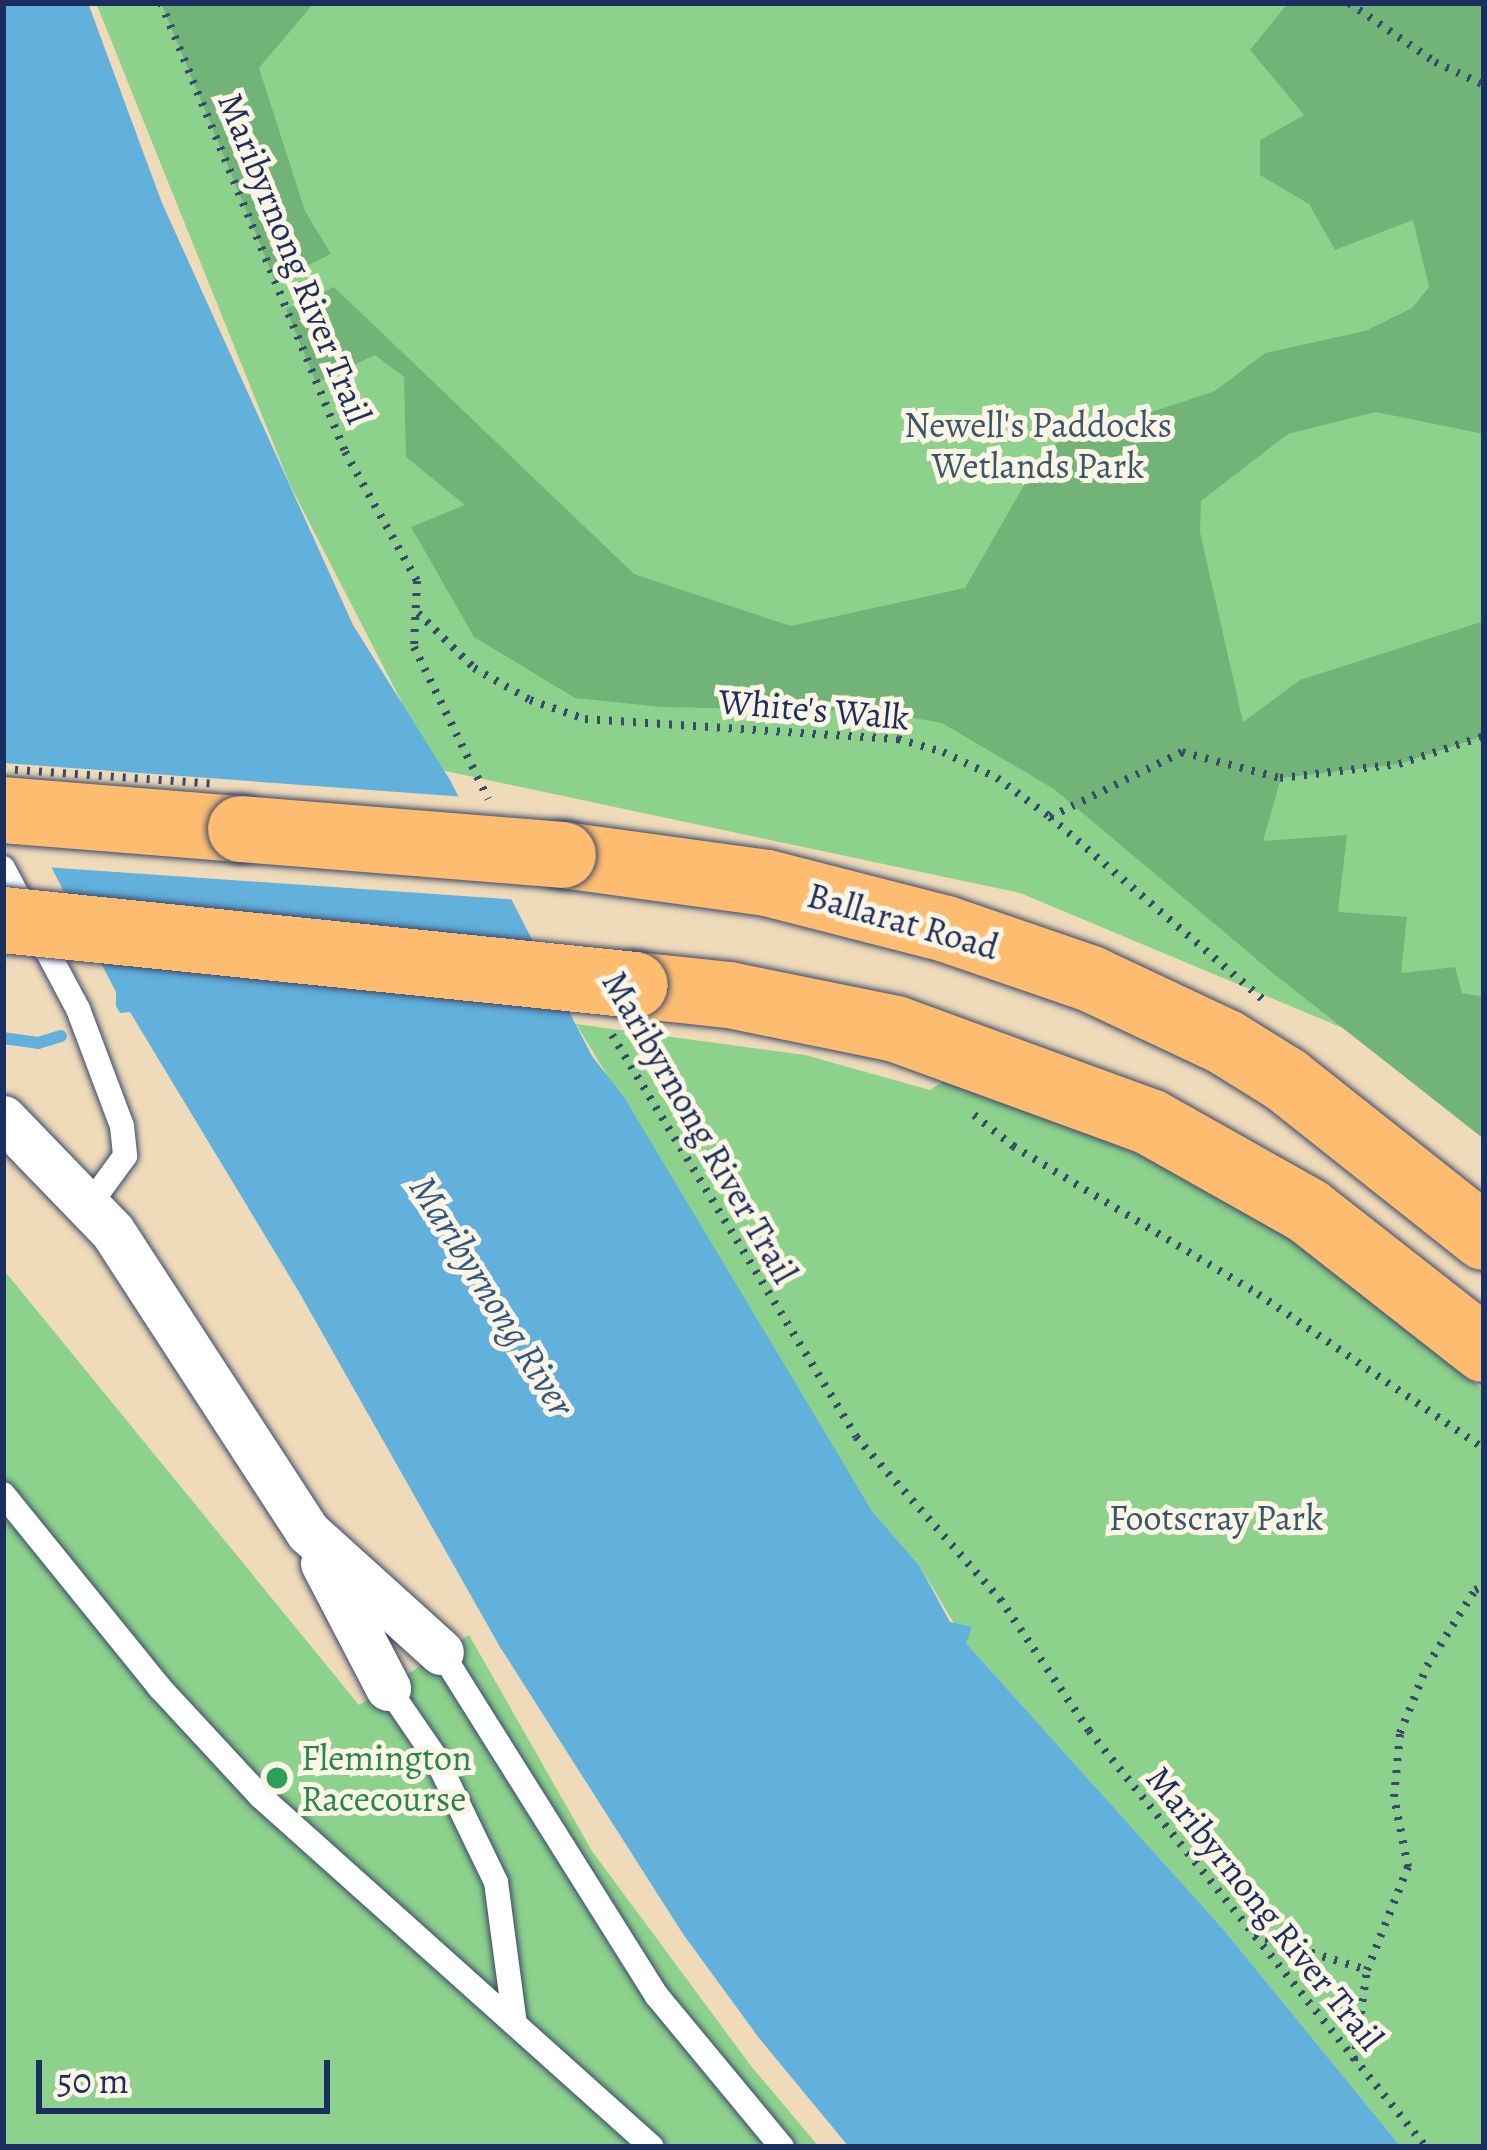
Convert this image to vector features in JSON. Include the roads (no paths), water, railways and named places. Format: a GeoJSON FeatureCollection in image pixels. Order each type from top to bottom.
{"type":"FeatureCollection","features":[{"type":"Feature","properties":{"kind":"highway","name":"Ballarat Road"},"geometry":{"type":"LineString","coordinates":[[3,810],[563,855],[766,883],[946,928],[1091,979],[1225,1042],[1286,1080],[1484,1237]]}},
{"type":"Feature","properties":{"kind":"highway"},"geometry":{"type":"LineString","coordinates":[[3,920],[256,943],[620,1004],[768,1002],[896,1029],[1150,1122],[1308,1211],[1484,1349]]}},
{"type":"Feature","properties":{"kind":"street"},"geometry":{"type":"LineString","coordinates":[[3,1118],[90,1204],[154,1289],[299,1521],[388,1688]]}},
{"type":"Feature","properties":{"kind":"street"},"geometry":{"type":"LineString","coordinates":[[299,1521],[441,1652]]}},
{"type":"Feature","properties":{"kind":"lane"},"geometry":{"type":"LineString","coordinates":[[3,868],[78,1009],[122,1126],[124,1156],[90,1204]]}},
{"type":"Feature","properties":{"kind":"lane"},"geometry":{"type":"LineString","coordinates":[[3,1495],[160,1688],[260,1796],[652,2147]]}},
{"type":"Feature","properties":{"kind":"lane"},"geometry":{"type":"LineString","coordinates":[[441,1652],[657,1996],[782,2147]]}},
{"type":"Feature","properties":{"kind":"lane"},"geometry":{"type":"LineString","coordinates":[[388,1688],[436,1758],[496,1882],[515,2024]]}},
{"type":"Feature","properties":{"kind":"water","name":"Maribyrnong River"},"geometry":{"type":"Polygon","coordinates":[[[3,3],[88,3],[162,203],[353,625],[450,780],[592,1056],[624,1097],[872,1511],[919,1565],[950,1622],[972,1627],[966,1643],[1223,1929],[1401,2147],[849,2147],[759,2038],[683,1934],[500,1647],[299,1292],[130,1012],[120,1013],[116,992],[3,774],[3,3]]]}},
{"type":"Feature","properties":{"kind":"waterway"},"geometry":{"type":"LineString","coordinates":[[3,1038],[38,1043],[61,1036]]}},
{"type":"Feature","properties":{"kind":"place","name":"Flemington Racecourse"},"geometry":{"type":"Point","coordinates":[277,1778]}},
{"type":"Feature","properties":{"kind":"park label","name":"Newell's Paddocks Wetlands Park"},"geometry":{"type":"Point","coordinates":[1038,444]}},
{"type":"Feature","properties":{"kind":"park label","name":"Footscray Park"},"geometry":{"type":"Point","coordinates":[1216,1518]}}]}
